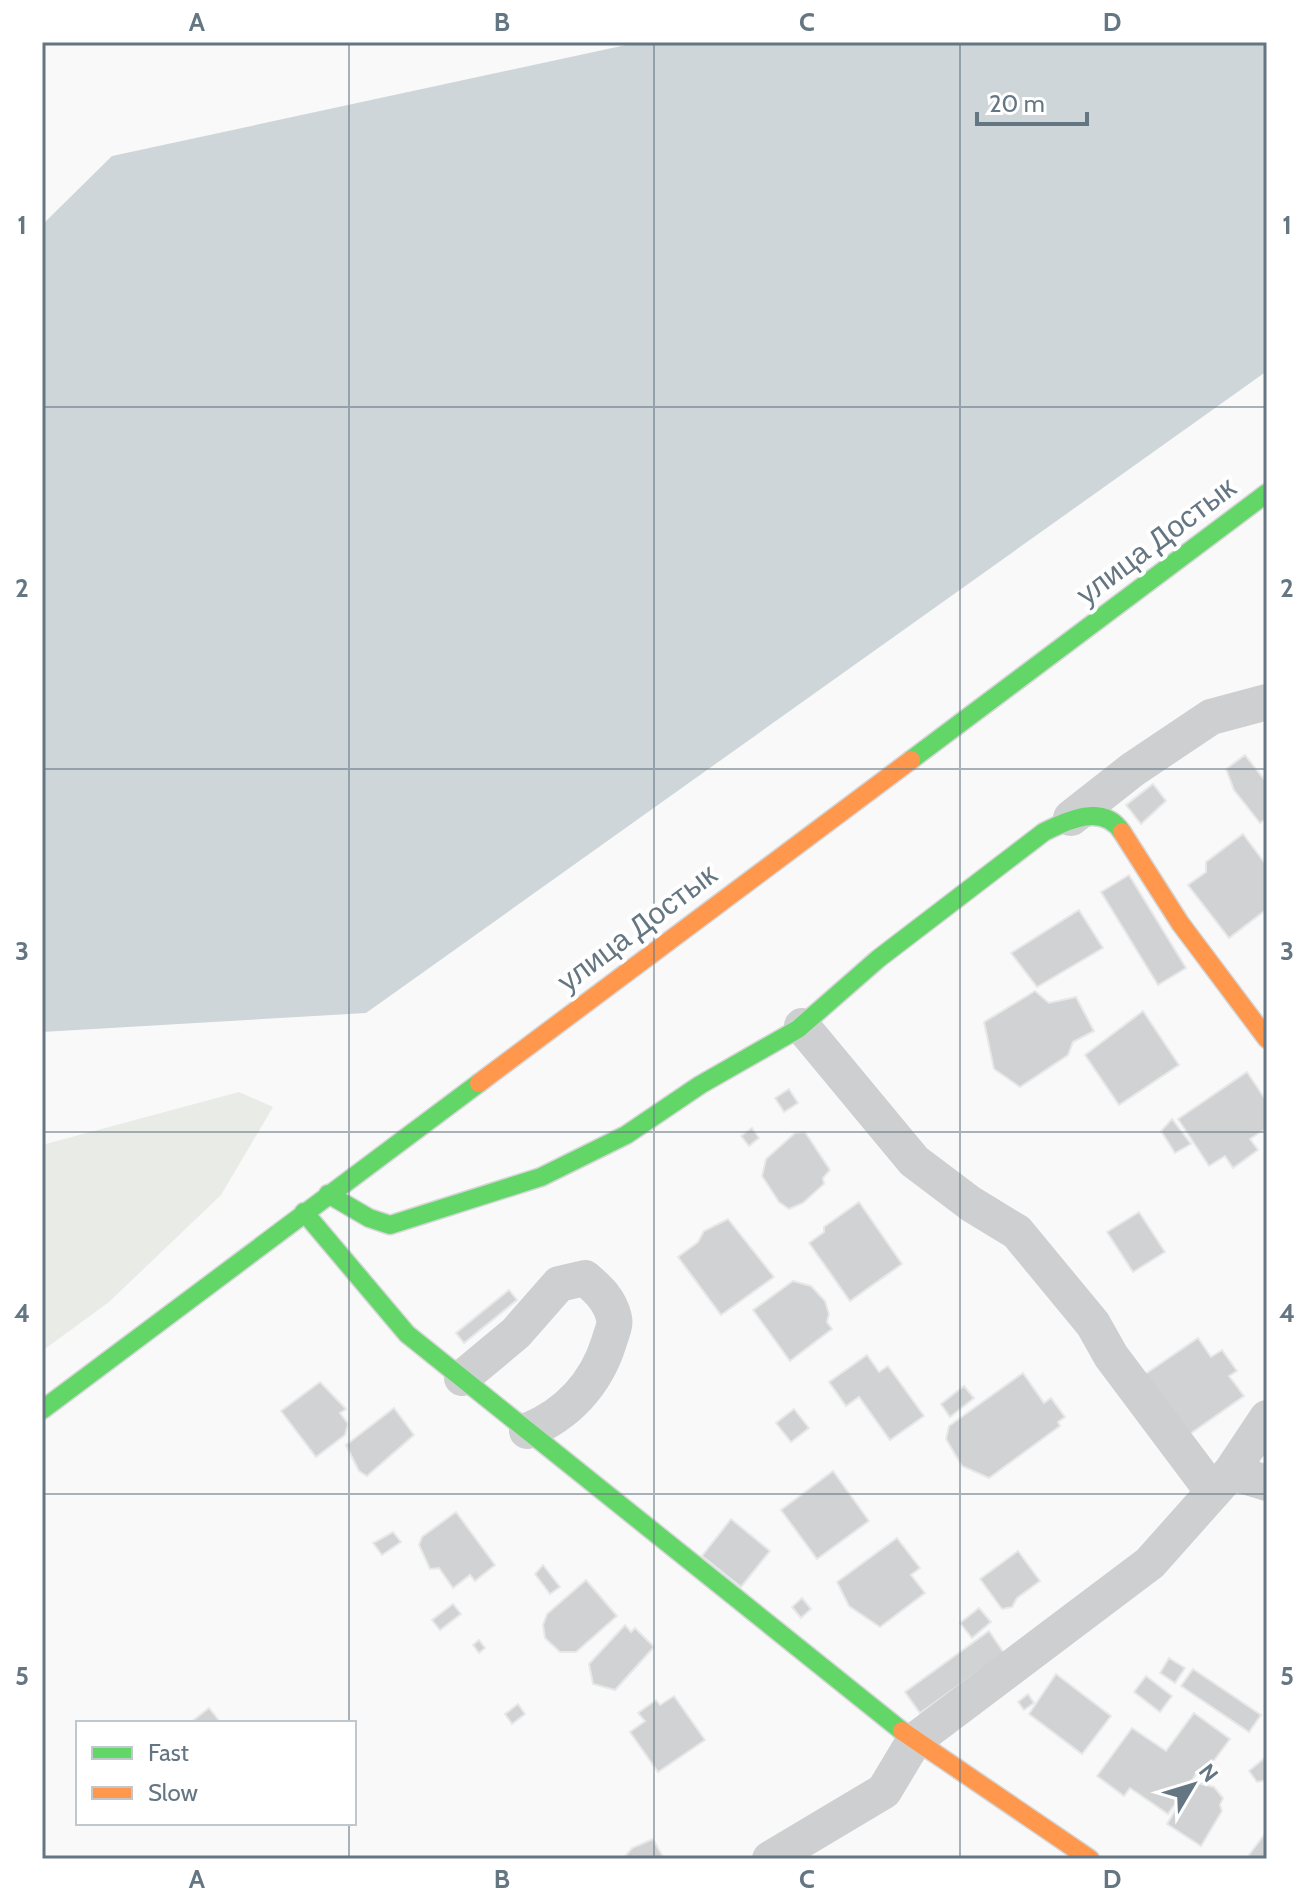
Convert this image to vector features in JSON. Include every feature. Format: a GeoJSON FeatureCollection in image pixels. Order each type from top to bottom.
{"type":"FeatureCollection","features":[{"type":"Feature","properties":{"kind":"street","name":"улица Достык"},"geometry":{"type":"LineString","coordinates":[[42,1410],[1267,493]]}},
{"type":"Feature","properties":{"kind":"street"},"geometry":{"type":"LineString","coordinates":[[339,1253],[390,1225],[541,1177],[626,1135],[700,1085],[802,1026],[878,959],[1032,840],[1071,818],[1132,770],[1211,717],[1267,702]]}},
{"type":"Feature","properties":{"kind":"street"},"geometry":{"type":"LineString","coordinates":[[1071,818],[1094,815],[1116,823],[1180,923],[1267,1039]]}},
{"type":"Feature","properties":{"kind":"street"},"geometry":{"type":"LineString","coordinates":[[802,1026],[914,1161],[971,1204],[1017,1232],[1093,1324],[1111,1356],[1222,1482],[1267,1483]]}},
{"type":"Feature","properties":{"kind":"street"},"geometry":{"type":"LineString","coordinates":[[328,1194],[369,1218],[390,1225]]}},
{"type":"Feature","properties":{"kind":"street"},"geometry":{"type":"LineString","coordinates":[[304,1212],[407,1334],[914,1741],[1090,1859]]}},
{"type":"Feature","properties":{"kind":"street"},"geometry":{"type":"LineString","coordinates":[[462,1378],[516,1333],[559,1284],[585,1278],[606,1296],[615,1321],[604,1359],[585,1389],[554,1420],[527,1431]]}},
{"type":"Feature","properties":{"kind":"street"},"geometry":{"type":"LineString","coordinates":[[770,1859],[884,1791],[914,1741],[1150,1563],[1222,1482],[1267,1418]]}},
{"type":"Feature","properties":{"kind":"shaded area"},"geometry":{"type":"Polygon","coordinates":[[[640,42],[1267,42],[1267,371],[366,1013],[42,1032],[42,225],[112,156],[640,42]]]}},
{"type":"Feature","properties":{"kind":"shaded area"},"geometry":{"type":"Polygon","coordinates":[[[239,1092],[273,1107],[221,1195],[109,1302],[42,1351],[42,1145],[239,1092]]]}},
{"type":"Feature","properties":{"kind":"building"},"geometry":{"type":"Polygon","coordinates":[[[1245,755],[1267,783],[1267,818],[1260,823],[1234,790],[1226,769],[1245,755]]]}},
{"type":"Feature","properties":{"kind":"building"},"geometry":{"type":"Polygon","coordinates":[[[1153,784],[1166,801],[1141,824],[1126,805],[1153,784]]]}},
{"type":"Feature","properties":{"kind":"building"},"geometry":{"type":"Polygon","coordinates":[[[1243,834],[1267,866],[1267,909],[1229,938],[1188,885],[1206,872],[1206,862],[1243,834]]]}},
{"type":"Feature","properties":{"kind":"building"},"geometry":{"type":"Polygon","coordinates":[[[1129,875],[1186,968],[1158,985],[1101,892],[1129,875]]]}},
{"type":"Feature","properties":{"kind":"building"},"geometry":{"type":"Polygon","coordinates":[[[1079,910],[1103,948],[1037,987],[1011,953],[1079,910]]]}},
{"type":"Feature","properties":{"kind":"building"},"geometry":{"type":"Polygon","coordinates":[[[1035,991],[1049,1003],[1076,997],[1094,1031],[1073,1042],[1068,1055],[1020,1087],[994,1069],[984,1022],[1035,991]]]}},
{"type":"Feature","properties":{"kind":"building"},"geometry":{"type":"Polygon","coordinates":[[[1143,1011],[1179,1065],[1119,1105],[1085,1055],[1143,1011]]]}},
{"type":"Feature","properties":{"kind":"building"},"geometry":{"type":"Polygon","coordinates":[[[1247,1072],[1267,1102],[1267,1128],[1250,1139],[1258,1150],[1233,1168],[1225,1156],[1209,1166],[1178,1119],[1247,1072]]]}},
{"type":"Feature","properties":{"kind":"building"},"geometry":{"type":"Polygon","coordinates":[[[789,1089],[798,1103],[784,1112],[775,1098],[789,1089]]]}},
{"type":"Feature","properties":{"kind":"building"},"geometry":{"type":"Polygon","coordinates":[[[1172,1119],[1191,1144],[1175,1153],[1161,1131],[1172,1119]]]}},
{"type":"Feature","properties":{"kind":"building"},"geometry":{"type":"Polygon","coordinates":[[[752,1128],[759,1138],[749,1146],[741,1136],[752,1128]]]}},
{"type":"Feature","properties":{"kind":"building"},"geometry":{"type":"Polygon","coordinates":[[[805,1132],[830,1170],[823,1178],[824,1184],[803,1203],[789,1209],[779,1202],[762,1176],[766,1159],[795,1133],[805,1132]]]}},
{"type":"Feature","properties":{"kind":"building"},"geometry":{"type":"Polygon","coordinates":[[[859,1202],[902,1264],[850,1301],[809,1243],[824,1232],[824,1227],[859,1202]]]}},
{"type":"Feature","properties":{"kind":"building"},"geometry":{"type":"Polygon","coordinates":[[[1139,1212],[1165,1252],[1133,1272],[1107,1232],[1139,1212]]]}},
{"type":"Feature","properties":{"kind":"building"},"geometry":{"type":"Polygon","coordinates":[[[728,1219],[774,1277],[721,1315],[678,1257],[698,1242],[704,1231],[728,1219]]]}},
{"type":"Feature","properties":{"kind":"building"},"geometry":{"type":"Polygon","coordinates":[[[793,1281],[811,1286],[825,1301],[829,1314],[827,1322],[832,1329],[790,1361],[753,1310],[793,1281]]]}},
{"type":"Feature","properties":{"kind":"building"},"geometry":{"type":"Polygon","coordinates":[[[509,1290],[517,1300],[464,1343],[456,1333],[509,1290]]]}},
{"type":"Feature","properties":{"kind":"building"},"geometry":{"type":"Polygon","coordinates":[[[1198,1338],[1211,1357],[1222,1350],[1237,1371],[1229,1376],[1244,1396],[1184,1438],[1141,1377],[1198,1338]]]}},
{"type":"Feature","properties":{"kind":"building"},"geometry":{"type":"Polygon","coordinates":[[[867,1355],[879,1372],[888,1366],[924,1416],[890,1440],[859,1397],[846,1406],[829,1382],[867,1355]]]}},
{"type":"Feature","properties":{"kind":"building"},"geometry":{"type":"Polygon","coordinates":[[[1023,1373],[1044,1403],[1051,1398],[1065,1417],[1058,1422],[1060,1426],[989,1478],[962,1466],[946,1439],[949,1426],[1023,1373]]]}},
{"type":"Feature","properties":{"kind":"building"},"geometry":{"type":"Polygon","coordinates":[[[320,1382],[346,1409],[340,1413],[348,1424],[345,1435],[316,1457],[281,1411],[320,1382]]]}},
{"type":"Feature","properties":{"kind":"building"},"geometry":{"type":"Polygon","coordinates":[[[964,1386],[974,1398],[950,1417],[941,1404],[964,1386]]]}},
{"type":"Feature","properties":{"kind":"building"},"geometry":{"type":"Polygon","coordinates":[[[394,1408],[414,1435],[367,1476],[359,1471],[346,1445],[394,1408]]]}},
{"type":"Feature","properties":{"kind":"building"},"geometry":{"type":"Polygon","coordinates":[[[794,1409],[809,1428],[791,1442],[776,1423],[794,1409]]]}},
{"type":"Feature","properties":{"kind":"building"},"geometry":{"type":"Polygon","coordinates":[[[833,1471],[869,1521],[817,1559],[781,1510],[833,1471]]]}},
{"type":"Feature","properties":{"kind":"building"},"geometry":{"type":"Polygon","coordinates":[[[456,1512],[495,1565],[475,1581],[470,1575],[453,1588],[439,1568],[430,1569],[419,1545],[422,1537],[456,1512]]]}},
{"type":"Feature","properties":{"kind":"building"},"geometry":{"type":"Polygon","coordinates":[[[731,1519],[770,1551],[741,1587],[702,1556],[731,1519]]]}},
{"type":"Feature","properties":{"kind":"building"},"geometry":{"type":"Polygon","coordinates":[[[393,1532],[401,1542],[382,1555],[373,1543],[393,1532]]]}},
{"type":"Feature","properties":{"kind":"building"},"geometry":{"type":"Polygon","coordinates":[[[897,1538],[920,1568],[911,1575],[925,1593],[880,1627],[849,1606],[837,1582],[897,1538]]]}},
{"type":"Feature","properties":{"kind":"building"},"geometry":{"type":"Polygon","coordinates":[[[1018,1551],[1040,1581],[1017,1598],[1012,1607],[1002,1609],[980,1579],[1018,1551]]]}},
{"type":"Feature","properties":{"kind":"building"},"geometry":{"type":"Polygon","coordinates":[[[543,1565],[560,1587],[550,1594],[535,1574],[543,1565]]]}},
{"type":"Feature","properties":{"kind":"building"},"geometry":{"type":"Polygon","coordinates":[[[586,1580],[617,1616],[576,1652],[560,1652],[545,1638],[543,1625],[547,1614],[586,1580]]]}},
{"type":"Feature","properties":{"kind":"building"},"geometry":{"type":"Polygon","coordinates":[[[802,1598],[811,1609],[801,1618],[792,1607],[802,1598]]]}},
{"type":"Feature","properties":{"kind":"building"},"geometry":{"type":"Polygon","coordinates":[[[453,1604],[461,1614],[440,1630],[432,1620],[453,1604]]]}},
{"type":"Feature","properties":{"kind":"building"},"geometry":{"type":"Polygon","coordinates":[[[979,1608],[991,1622],[972,1638],[960,1623],[979,1608]]]}},
{"type":"Feature","properties":{"kind":"building"},"geometry":{"type":"Polygon","coordinates":[[[625,1625],[631,1632],[635,1628],[654,1647],[615,1690],[593,1684],[589,1664],[625,1625]]]}},
{"type":"Feature","properties":{"kind":"building"},"geometry":{"type":"Polygon","coordinates":[[[989,1631],[1004,1653],[920,1713],[905,1692],[989,1631]]]}},
{"type":"Feature","properties":{"kind":"building"},"geometry":{"type":"Polygon","coordinates":[[[479,1640],[485,1648],[479,1653],[473,1645],[479,1640]]]}},
{"type":"Feature","properties":{"kind":"building"},"geometry":{"type":"Polygon","coordinates":[[[1169,1658],[1185,1668],[1175,1683],[1160,1673],[1169,1658]]]}},
{"type":"Feature","properties":{"kind":"building"},"geometry":{"type":"Polygon","coordinates":[[[1193,1669],[1261,1715],[1249,1732],[1181,1686],[1193,1669]]]}},
{"type":"Feature","properties":{"kind":"building"},"geometry":{"type":"Polygon","coordinates":[[[1056,1674],[1111,1716],[1082,1754],[1029,1714],[1056,1674]]]}},
{"type":"Feature","properties":{"kind":"building"},"geometry":{"type":"Polygon","coordinates":[[[1146,1676],[1172,1696],[1160,1712],[1134,1692],[1146,1676]]]}},
{"type":"Feature","properties":{"kind":"building"},"geometry":{"type":"Polygon","coordinates":[[[1028,1694],[1034,1703],[1024,1710],[1018,1702],[1028,1694]]]}},
{"type":"Feature","properties":{"kind":"building"},"geometry":{"type":"Polygon","coordinates":[[[674,1696],[705,1740],[658,1772],[630,1732],[645,1721],[638,1713],[656,1700],[660,1705],[674,1696]]]}},
{"type":"Feature","properties":{"kind":"building"},"geometry":{"type":"Polygon","coordinates":[[[518,1704],[525,1714],[512,1724],[505,1714],[518,1704]]]}},
{"type":"Feature","properties":{"kind":"building"},"geometry":{"type":"Polygon","coordinates":[[[209,1708],[219,1721],[193,1721],[209,1708]]]}},
{"type":"Feature","properties":{"kind":"building"},"geometry":{"type":"Polygon","coordinates":[[[1194,1713],[1230,1739],[1204,1774],[1199,1770],[1168,1814],[1130,1788],[1124,1796],[1097,1776],[1132,1728],[1166,1751],[1194,1713]]]}},
{"type":"Feature","properties":{"kind":"building"},"geometry":{"type":"Polygon","coordinates":[[[1267,1756],[1267,1780],[1257,1782],[1249,1771],[1267,1756]]]}},
{"type":"Feature","properties":{"kind":"building"},"geometry":{"type":"Polygon","coordinates":[[[1198,1783],[1214,1787],[1223,1798],[1220,1805],[1222,1811],[1201,1846],[1167,1824],[1189,1788],[1198,1783]]]}},
{"type":"Feature","properties":{"kind":"building"},"geometry":{"type":"Polygon","coordinates":[[[1267,1831],[1267,1859],[1252,1859],[1249,1855],[1267,1831]]]}},
{"type":"Feature","properties":{"kind":"building"},"geometry":{"type":"Polygon","coordinates":[[[653,1839],[664,1859],[623,1859],[632,1848],[653,1839]]]}},
{"type":"Feature","properties":{"kind":"traffic: fast"},"geometry":{"type":"LineString","coordinates":[[911,760],[1267,493]]}},
{"type":"Feature","properties":{"kind":"traffic: fast"},"geometry":{"type":"LineString","coordinates":[[328,1194],[369,1218],[390,1225],[541,1177],[626,1135],[700,1085],[798,1029],[878,959],[1044,832],[1074,819],[1095,816],[1114,823],[1122,832]]}},
{"type":"Feature","properties":{"kind":"traffic: fast"},"geometry":{"type":"LineString","coordinates":[[42,1410],[479,1083]]}},
{"type":"Feature","properties":{"kind":"traffic: fast"},"geometry":{"type":"LineString","coordinates":[[304,1212],[407,1334],[902,1731]]}},
{"type":"Feature","properties":{"kind":"traffic: slow"},"geometry":{"type":"LineString","coordinates":[[479,1083],[911,760]]}},
{"type":"Feature","properties":{"kind":"traffic: slow"},"geometry":{"type":"LineString","coordinates":[[1122,832],[1180,923],[1267,1039]]}},
{"type":"Feature","properties":{"kind":"traffic: slow"},"geometry":{"type":"LineString","coordinates":[[902,1731],[1090,1859]]}}]}
